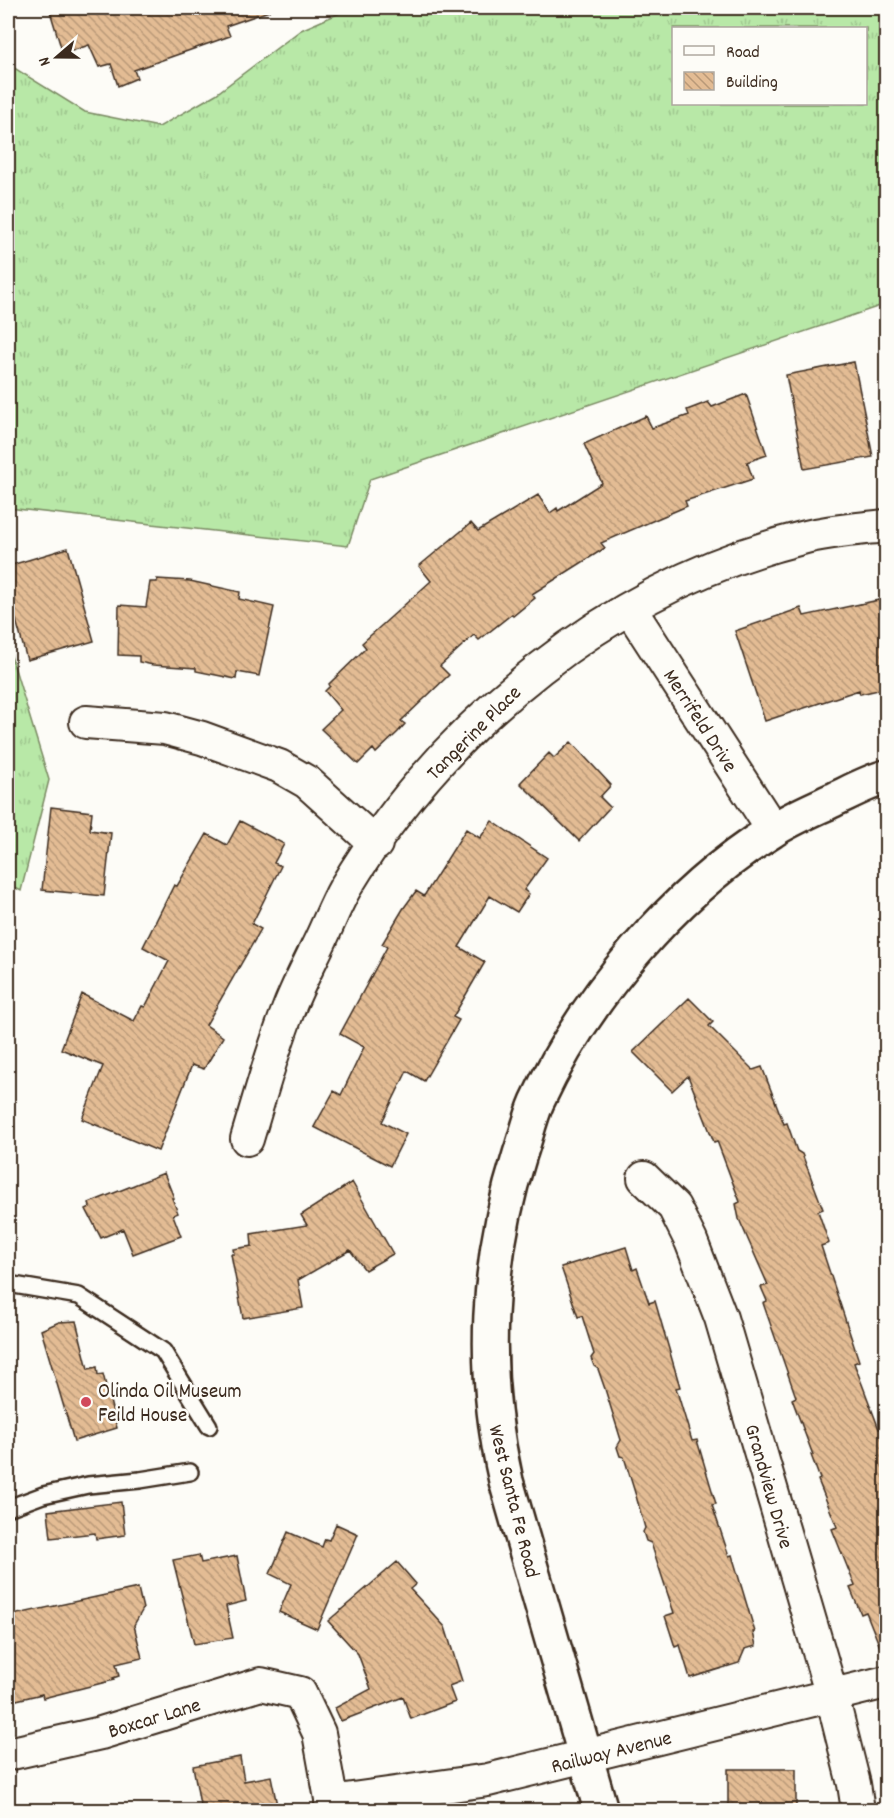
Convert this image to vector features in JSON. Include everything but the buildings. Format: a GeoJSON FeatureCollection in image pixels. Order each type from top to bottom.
{"type":"FeatureCollection","features":[{"type":"Feature","properties":{"kind":"street","name":"Tangerine Place"},"geometry":{"type":"LineString","coordinates":[[247,1139],[289,1007],[345,888],[403,805],[440,762],[496,706],[540,667],[630,609],[697,574],[803,537],[886,526]]}},
{"type":"Feature","properties":{"kind":"street","name":"Merrifeld Drive"},"geometry":{"type":"LineString","coordinates":[[630,609],[773,830]]}},
{"type":"Feature","properties":{"kind":"street"},"geometry":{"type":"LineString","coordinates":[[86,722],[165,728],[202,738],[279,766],[307,782],[376,844]]}},
{"type":"Feature","properties":{"kind":"street","name":"West Santa Fe Road"},"geometry":{"type":"LineString","coordinates":[[601,1810],[496,1440],[490,1381],[492,1279],[510,1186],[537,1103],[572,1039],[623,964],[679,904],[730,860],[773,830],[886,777]]}},
{"type":"Feature","properties":{"kind":"street","name":"Grandview Drive"},"geometry":{"type":"LineString","coordinates":[[644,1178],[674,1207],[691,1240],[721,1318],[831,1696],[854,1784],[858,1810]]}},
{"type":"Feature","properties":{"kind":"street","name":"Railway Avenue"},"geometry":{"type":"LineString","coordinates":[[332,1806],[488,1780],[587,1758],[886,1682]]}},
{"type":"Feature","properties":{"kind":"street","name":"Boxcar Lane"},"geometry":{"type":"LineString","coordinates":[[8,1754],[101,1733],[261,1684],[300,1693],[319,1733],[332,1806]]}},
{"type":"Feature","properties":{"kind":"lane"},"geometry":{"type":"LineString","coordinates":[[8,1284],[79,1296],[163,1352],[209,1426]]}},
{"type":"Feature","properties":{"kind":"lane"},"geometry":{"type":"LineString","coordinates":[[8,1508],[43,1495],[88,1485],[190,1472]]}},
{"type":"Feature","properties":{"kind":"green space"},"geometry":{"type":"Polygon","coordinates":[[[351,8],[886,8],[886,304],[370,479],[348,546],[8,508],[8,64],[85,112],[159,127],[216,94],[301,30],[351,8]]]}},
{"type":"Feature","properties":{"kind":"green space"},"geometry":{"type":"Polygon","coordinates":[[[8,646],[49,780],[21,891],[8,884],[8,646]]]}},
{"type":"Feature","properties":{"kind":"place","name":"Olinda Oil Museum Feild House"},"geometry":{"type":"Point","coordinates":[86,1402]}}]}
